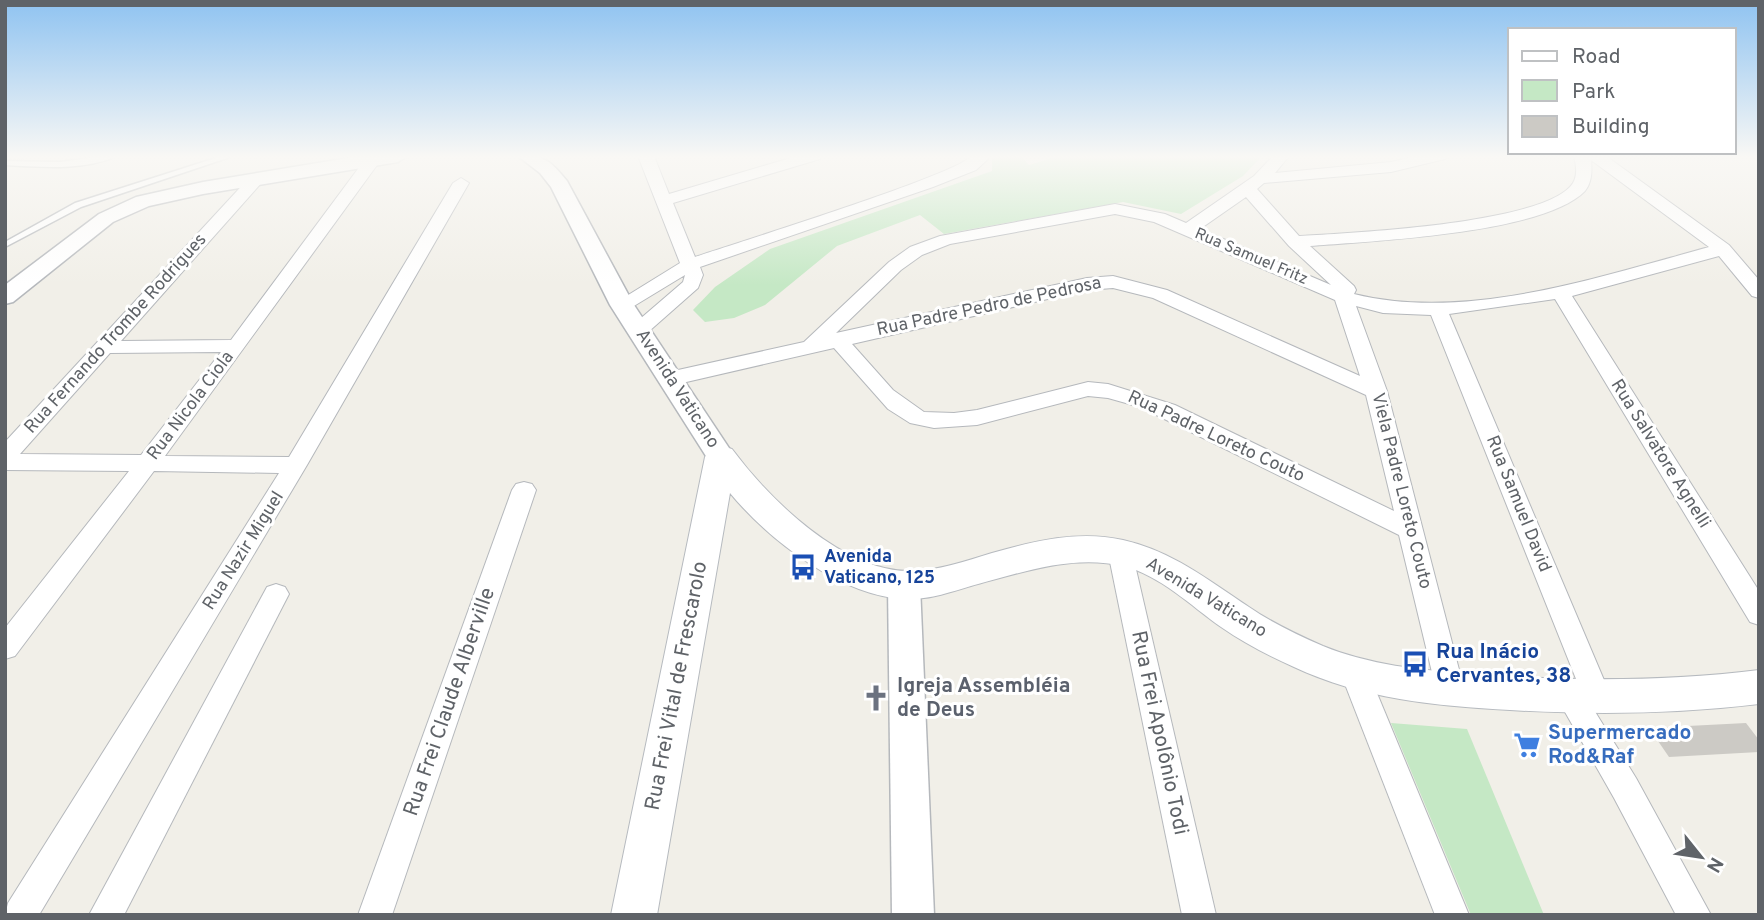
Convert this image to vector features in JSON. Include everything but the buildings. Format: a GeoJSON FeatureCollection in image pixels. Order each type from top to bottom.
{"type":"FeatureCollection","features":[{"type":"Feature","properties":{"kind":"main road","name":"Avenida Vaticano"},"geometry":{"type":"LineString","coordinates":[[721,457],[738,482],[805,546],[844,568],[885,582],[921,585],[1021,557],[1077,550],[1120,552],[1164,569],[1252,628],[1313,659],[1355,674],[1401,684],[1585,698],[1693,695],[1757,689]]}},
{"type":"Feature","properties":{"kind":"main road","name":"Rua Frei Vital de Frescarolo"},"geometry":{"type":"LineString","coordinates":[[634,915],[721,457]]}},
{"type":"Feature","properties":{"kind":"street"},"geometry":{"type":"LineString","coordinates":[[5,297],[82,235],[125,209],[158,199]]}},
{"type":"Feature","properties":{"kind":"street","name":"Rua Fernando Trombe Rodrigues"},"geometry":{"type":"LineString","coordinates":[[5,456],[240,199]]}},
{"type":"Feature","properties":{"kind":"street","name":"Rua Nicola Ciola"},"geometry":{"type":"LineString","coordinates":[[5,648],[148,464],[344,199]]}},
{"type":"Feature","properties":{"kind":"street","name":"Rua Nazir Miguel"},"geometry":{"type":"LineString","coordinates":[[20,915],[296,465],[452,199]]}},
{"type":"Feature","properties":{"kind":"street","name":"Avenida Vaticano"},"geometry":{"type":"LineString","coordinates":[[567,199],[622,305],[721,457]]}},
{"type":"Feature","properties":{"kind":"street"},"geometry":{"type":"LineString","coordinates":[[640,329],[691,284],[694,275],[665,200],[669,199]]}},
{"type":"Feature","properties":{"kind":"street"},"geometry":{"type":"LineString","coordinates":[[622,305],[691,264],[883,199]]}},
{"type":"Feature","properties":{"kind":"street"},"geometry":{"type":"LineString","coordinates":[[1188,230],[1231,199]]}},
{"type":"Feature","properties":{"kind":"street"},"geometry":{"type":"LineString","coordinates":[[1264,199],[1295,242],[1342,287],[1368,304]]}},
{"type":"Feature","properties":{"kind":"street"},"geometry":{"type":"LineString","coordinates":[[1295,242],[1485,222],[1532,211],[1564,199]]}},
{"type":"Feature","properties":{"kind":"street"},"geometry":{"type":"LineString","coordinates":[[1654,199],[1723,249],[1759,292]]}},
{"type":"Feature","properties":{"kind":"street","name":"Rua Samuel Fritz"},"geometry":{"type":"LineString","coordinates":[[813,344],[895,266],[916,251],[946,240],[1115,209],[1159,218],[1343,296],[1368,304],[1438,310],[1561,293],[1723,249]]}},
{"type":"Feature","properties":{"kind":"street","name":"Rua Padre Pedro de Pedrosa"},"geometry":{"type":"LineString","coordinates":[[669,379],[813,344],[1087,284],[1114,282],[1160,294],[1376,391]]}},
{"type":"Feature","properties":{"kind":"street","name":"Rua Salvatore Agnelli"},"geometry":{"type":"LineString","coordinates":[[1561,293],[1759,614]]}},
{"type":"Feature","properties":{"kind":"street","name":"Viela Padre Loreto Couto"},"geometry":{"type":"LineString","coordinates":[[1343,296],[1376,391],[1450,689]]}},
{"type":"Feature","properties":{"kind":"street","name":"Rua Samuel David"},"geometry":{"type":"LineString","coordinates":[[1438,310],[1585,698],[1625,788],[1694,915]]}},
{"type":"Feature","properties":{"kind":"street","name":"Rua Padre Loreto Couto"},"geometry":{"type":"LineString","coordinates":[[837,339],[893,401],[916,418],[949,422],[1087,389],[1119,392],[1163,408],[1411,530]]}},
{"type":"Feature","properties":{"kind":"street"},"geometry":{"type":"LineString","coordinates":[[104,347],[236,346]]}},
{"type":"Feature","properties":{"kind":"street"},"geometry":{"type":"LineString","coordinates":[[5,462],[296,465]]}},
{"type":"Feature","properties":{"kind":"street","name":"Rua Frei Claude Alberville"},"geometry":{"type":"LineString","coordinates":[[375,915],[524,490]]}},
{"type":"Feature","properties":{"kind":"street","name":"Rua Frei Apolônio Todi"},"geometry":{"type":"LineString","coordinates":[[1120,552],[1199,915]]}},
{"type":"Feature","properties":{"kind":"street"},"geometry":{"type":"LineString","coordinates":[[904,585],[913,915]]}},
{"type":"Feature","properties":{"kind":"street"},"geometry":{"type":"LineString","coordinates":[[106,915],[276,594]]}},
{"type":"Feature","properties":{"kind":"street"},"geometry":{"type":"LineString","coordinates":[[1355,674],[1452,915]]}},
{"type":"Feature","properties":{"kind":"lane"},"geometry":{"type":"LineString","coordinates":[[5,245],[78,205],[97,199]]}},
{"type":"Feature","properties":{"kind":"green space"},"geometry":{"type":"Polygon","coordinates":[[[912,199],[1206,199],[1181,214],[1123,202],[944,234],[920,215],[837,246],[765,305],[734,318],[705,322],[693,310],[715,287],[770,249],[912,199]]]}},
{"type":"Feature","properties":{"kind":"green space"},"geometry":{"type":"Polygon","coordinates":[[[1391,723],[1467,729],[1544,915],[1471,915],[1391,723]]]}},
{"type":"Feature","properties":{"kind":"place","name":"Avenida Vaticano, 125"},"geometry":{"type":"Point","coordinates":[803,567]}},
{"type":"Feature","properties":{"kind":"place","name":"Rua Inácio Cervantes, 38"},"geometry":{"type":"Point","coordinates":[1415,664]}},
{"type":"Feature","properties":{"kind":"place","name":"Igreja Assembléia de Deus"},"geometry":{"type":"Point","coordinates":[876,698]}},
{"type":"Feature","properties":{"kind":"place","name":"Supermercado Rod&Raf"},"geometry":{"type":"Point","coordinates":[1527,745]}}]}
